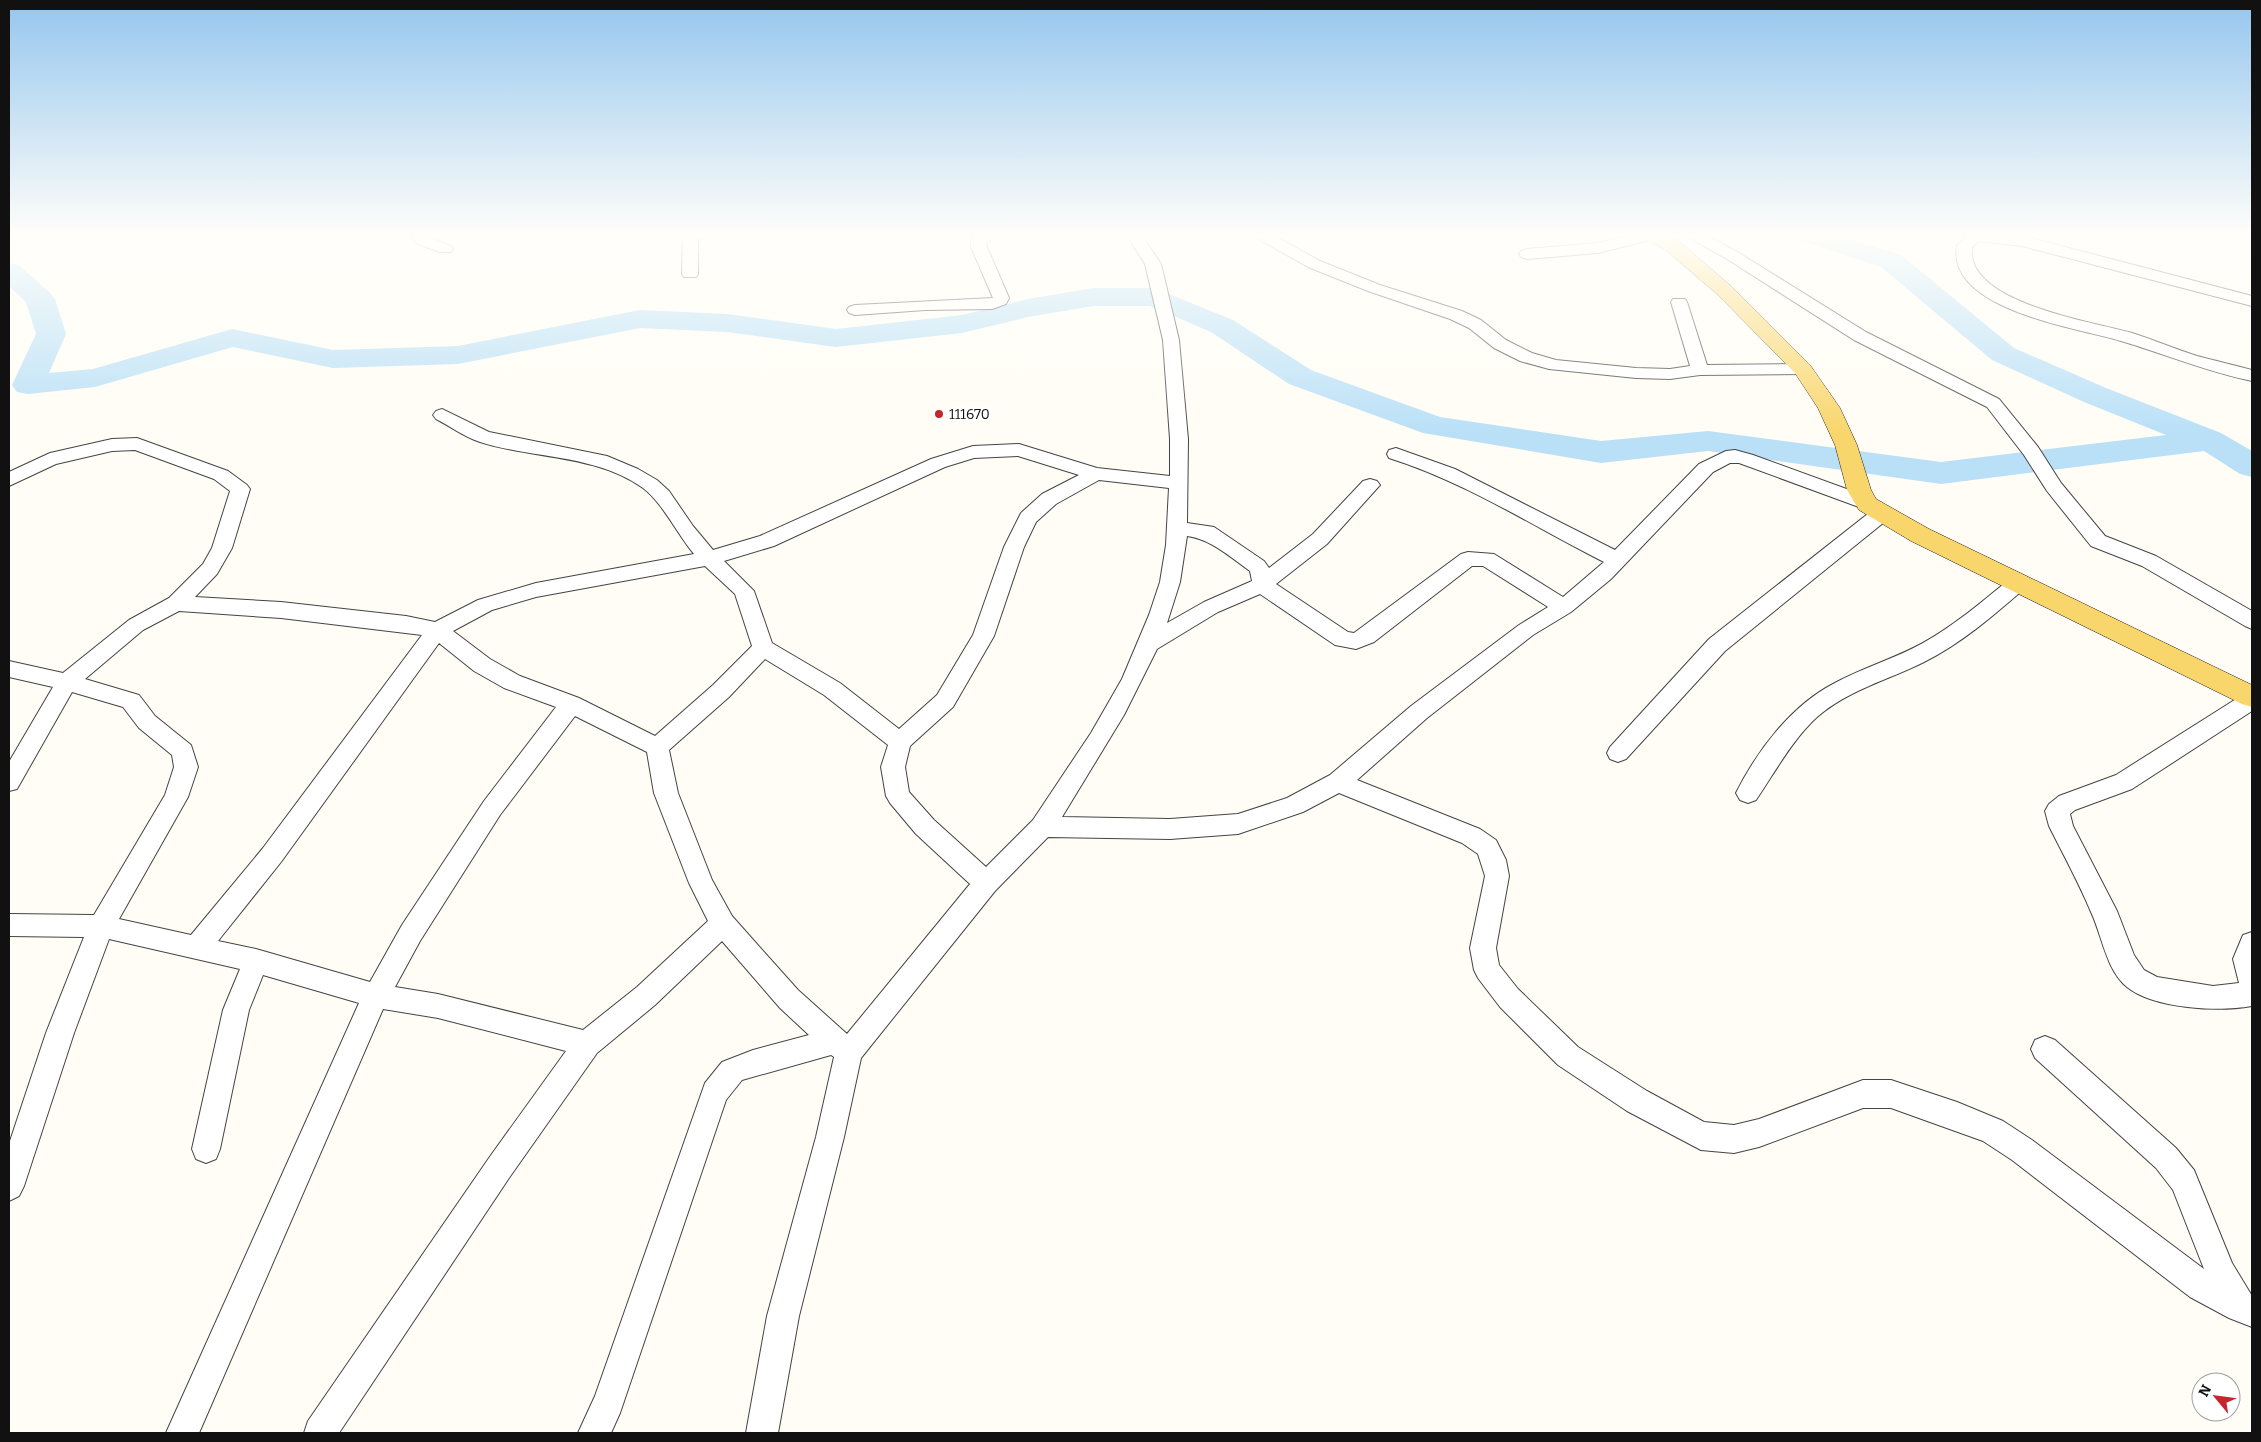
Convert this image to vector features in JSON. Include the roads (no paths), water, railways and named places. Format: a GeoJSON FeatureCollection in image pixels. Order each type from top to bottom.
{"type":"FeatureCollection","features":[{"type":"Feature","properties":{"kind":"main road"},"geometry":{"type":"LineString","coordinates":[[1735,301],[1803,370],[1821,395],[1846,445],[1859,490],[1874,509],[2018,583],[2252,698]]}},
{"type":"Feature","properties":{"kind":"street"},"geometry":{"type":"LineString","coordinates":[[855,310],[925,305],[992,304],[1000,301]]}},
{"type":"Feature","properties":{"kind":"street"},"geometry":{"type":"LineString","coordinates":[[762,1433],[783,1316],[830,1137],[842,1047],[970,904],[986,883],[1042,827],[1119,706],[1150,643],[1170,581],[1178,528],[1180,439],[1171,340],[1162,301]]}},
{"type":"Feature","properties":{"kind":"street"},"geometry":{"type":"LineString","coordinates":[[1414,301],[1475,324],[1500,344],[1526,357],[1555,364],[1636,373],[1670,374],[1700,370],[1803,370]]}},
{"type":"Feature","properties":{"kind":"street"},"geometry":{"type":"LineString","coordinates":[[1805,301],[1860,336],[1994,403],[2031,451],[2054,487],[2098,540],[2149,561],[2252,621]]}},
{"type":"Feature","properties":{"kind":"street"},"geometry":{"type":"LineString","coordinates":[[2011,301],[2050,318],[2117,334],[2195,361],[2252,376]]}},
{"type":"Feature","properties":{"kind":"street"},"geometry":{"type":"LineString","coordinates":[[1679,302],[1700,370]]}},
{"type":"Feature","properties":{"kind":"street"},"geometry":{"type":"LineString","coordinates":[[442,415],[484,437],[607,462],[631,472],[650,484],[662,495],[686,531],[709,558],[744,591],[763,648],[832,689],[900,742]]}},
{"type":"Feature","properties":{"kind":"street"},"geometry":{"type":"LineString","coordinates":[[9,480],[50,459],[112,444],[137,444],[220,475],[240,489],[218,555],[210,569],[176,603],[136,625],[67,682],[9,782]]}},
{"type":"Feature","properties":{"kind":"street"},"geometry":{"type":"LineString","coordinates":[[197,947],[272,855],[358,735],[437,630],[485,605],[536,590],[709,558],[767,541],[929,467],[973,452],[1019,450],[1096,474],[1179,483]]}},
{"type":"Feature","properties":{"kind":"street"},"geometry":{"type":"LineString","coordinates":[[1396,454],[1447,472],[1479,487],[1530,516],[1618,560]]}},
{"type":"Feature","properties":{"kind":"street"},"geometry":{"type":"LineString","coordinates":[[1042,827],[1170,829],[1238,824],[1295,805],[1338,782],[1419,712],[1526,630],[1564,607],[1618,560],[1706,468],[1726,457],[1735,456],[1746,459],[1874,509],[1717,645],[1618,753]]}},
{"type":"Feature","properties":{"kind":"street"},"geometry":{"type":"LineString","coordinates":[[986,883],[925,828],[898,796],[893,767],[900,742],[944,701],[983,636],[1014,547],[1028,518],[1049,499],[1096,474]]}},
{"type":"Feature","properties":{"kind":"street"},"geometry":{"type":"LineString","coordinates":[[1150,643],[1211,607],[1262,585],[1320,539],[1370,485]]}},
{"type":"Feature","properties":{"kind":"street"},"geometry":{"type":"LineString","coordinates":[[1178,528],[1207,532],[1233,549],[1257,566],[1262,573],[1262,585]]}},
{"type":"Feature","properties":{"kind":"street"},"geometry":{"type":"LineString","coordinates":[[1262,585],[1343,639],[1356,640],[1366,636],[1468,559],[1487,559],[1564,607]]}},
{"type":"Feature","properties":{"kind":"street"},"geometry":{"type":"LineString","coordinates":[[1748,793],[1800,719],[1818,704],[1844,688],[1918,656],[1961,630],[2018,583]]}},
{"type":"Feature","properties":{"kind":"street"},"geometry":{"type":"LineString","coordinates":[[176,603],[281,610],[406,624],[437,630],[482,665],[512,682],[571,704],[657,747]]}},
{"type":"Feature","properties":{"kind":"street"},"geometry":{"type":"LineString","coordinates":[[657,747],[721,691],[763,648]]}},
{"type":"Feature","properties":{"kind":"street"},"geometry":{"type":"LineString","coordinates":[[9,669],[67,682],[131,701],[147,722],[183,751],[186,767],[176,797],[101,926],[60,1033],[9,1186]]}},
{"type":"Feature","properties":{"kind":"street"},"geometry":{"type":"LineString","coordinates":[[2252,698],[2124,782],[2067,803],[2057,811],[2061,826],[2104,911],[2124,962],[2135,978],[2153,988],[2213,998],[2250,994],[2252,983],[2246,959],[2252,943]]}},
{"type":"Feature","properties":{"kind":"street"},"geometry":{"type":"LineString","coordinates":[[182,1433],[376,996],[411,933],[492,808],[571,704]]}},
{"type":"Feature","properties":{"kind":"street"},"geometry":{"type":"LineString","coordinates":[[657,747],[666,793],[701,884],[723,924],[789,999],[842,1047]]}},
{"type":"Feature","properties":{"kind":"street"},"geometry":{"type":"LineString","coordinates":[[1338,782],[1471,836],[1487,847],[1494,860],[1497,876],[1483,948],[1487,970],[1508,998],[1568,1056],[1638,1101],[1701,1136],[1734,1139],[1759,1133],[1863,1094],[1892,1094],[1957,1116],[1993,1131],[2022,1150],[2200,1286],[2246,1310]]}},
{"type":"Feature","properties":{"kind":"street"},"geometry":{"type":"LineString","coordinates":[[320,1433],[499,1168],[587,1044],[646,996],[723,924]]}},
{"type":"Feature","properties":{"kind":"street"},"geometry":{"type":"LineString","coordinates":[[9,925],[101,926],[256,961],[376,996],[438,1006],[515,1024],[587,1044]]}},
{"type":"Feature","properties":{"kind":"street"},"geometry":{"type":"LineString","coordinates":[[206,1149],[236,1010],[256,961]]}},
{"type":"Feature","properties":{"kind":"street"},"geometry":{"type":"LineString","coordinates":[[594,1433],[609,1402],[715,1093],[732,1071],[753,1063],[842,1047]]}},
{"type":"Feature","properties":{"kind":"street"},"geometry":{"type":"LineString","coordinates":[[2045,1049],[2166,1158],[2184,1180],[2221,1273],[2246,1310]]}},
{"type":"Feature","properties":{"kind":"waterway"},"geometry":{"type":"LineString","coordinates":[[41,301],[51,334],[28,385],[95,378],[232,338],[333,359],[458,355],[640,319],[727,323],[836,338],[962,324],[1028,308],[1068,301]]}},
{"type":"Feature","properties":{"kind":"waterway"},"geometry":{"type":"LineString","coordinates":[[1164,301],[1222,326],[1300,377],[1434,426],[1601,452],[1708,441],[1941,473],[2209,440]]}},
{"type":"Feature","properties":{"kind":"waterway"},"geometry":{"type":"LineString","coordinates":[[1940,301],[2003,354],[2095,395],[2209,440]]}},
{"type":"Feature","properties":{"kind":"waterway"},"geometry":{"type":"LineString","coordinates":[[2209,440],[2252,466]]}},
{"type":"Feature","properties":{"kind":"place","name":"111670"},"geometry":{"type":"Point","coordinates":[939,414]}}]}
